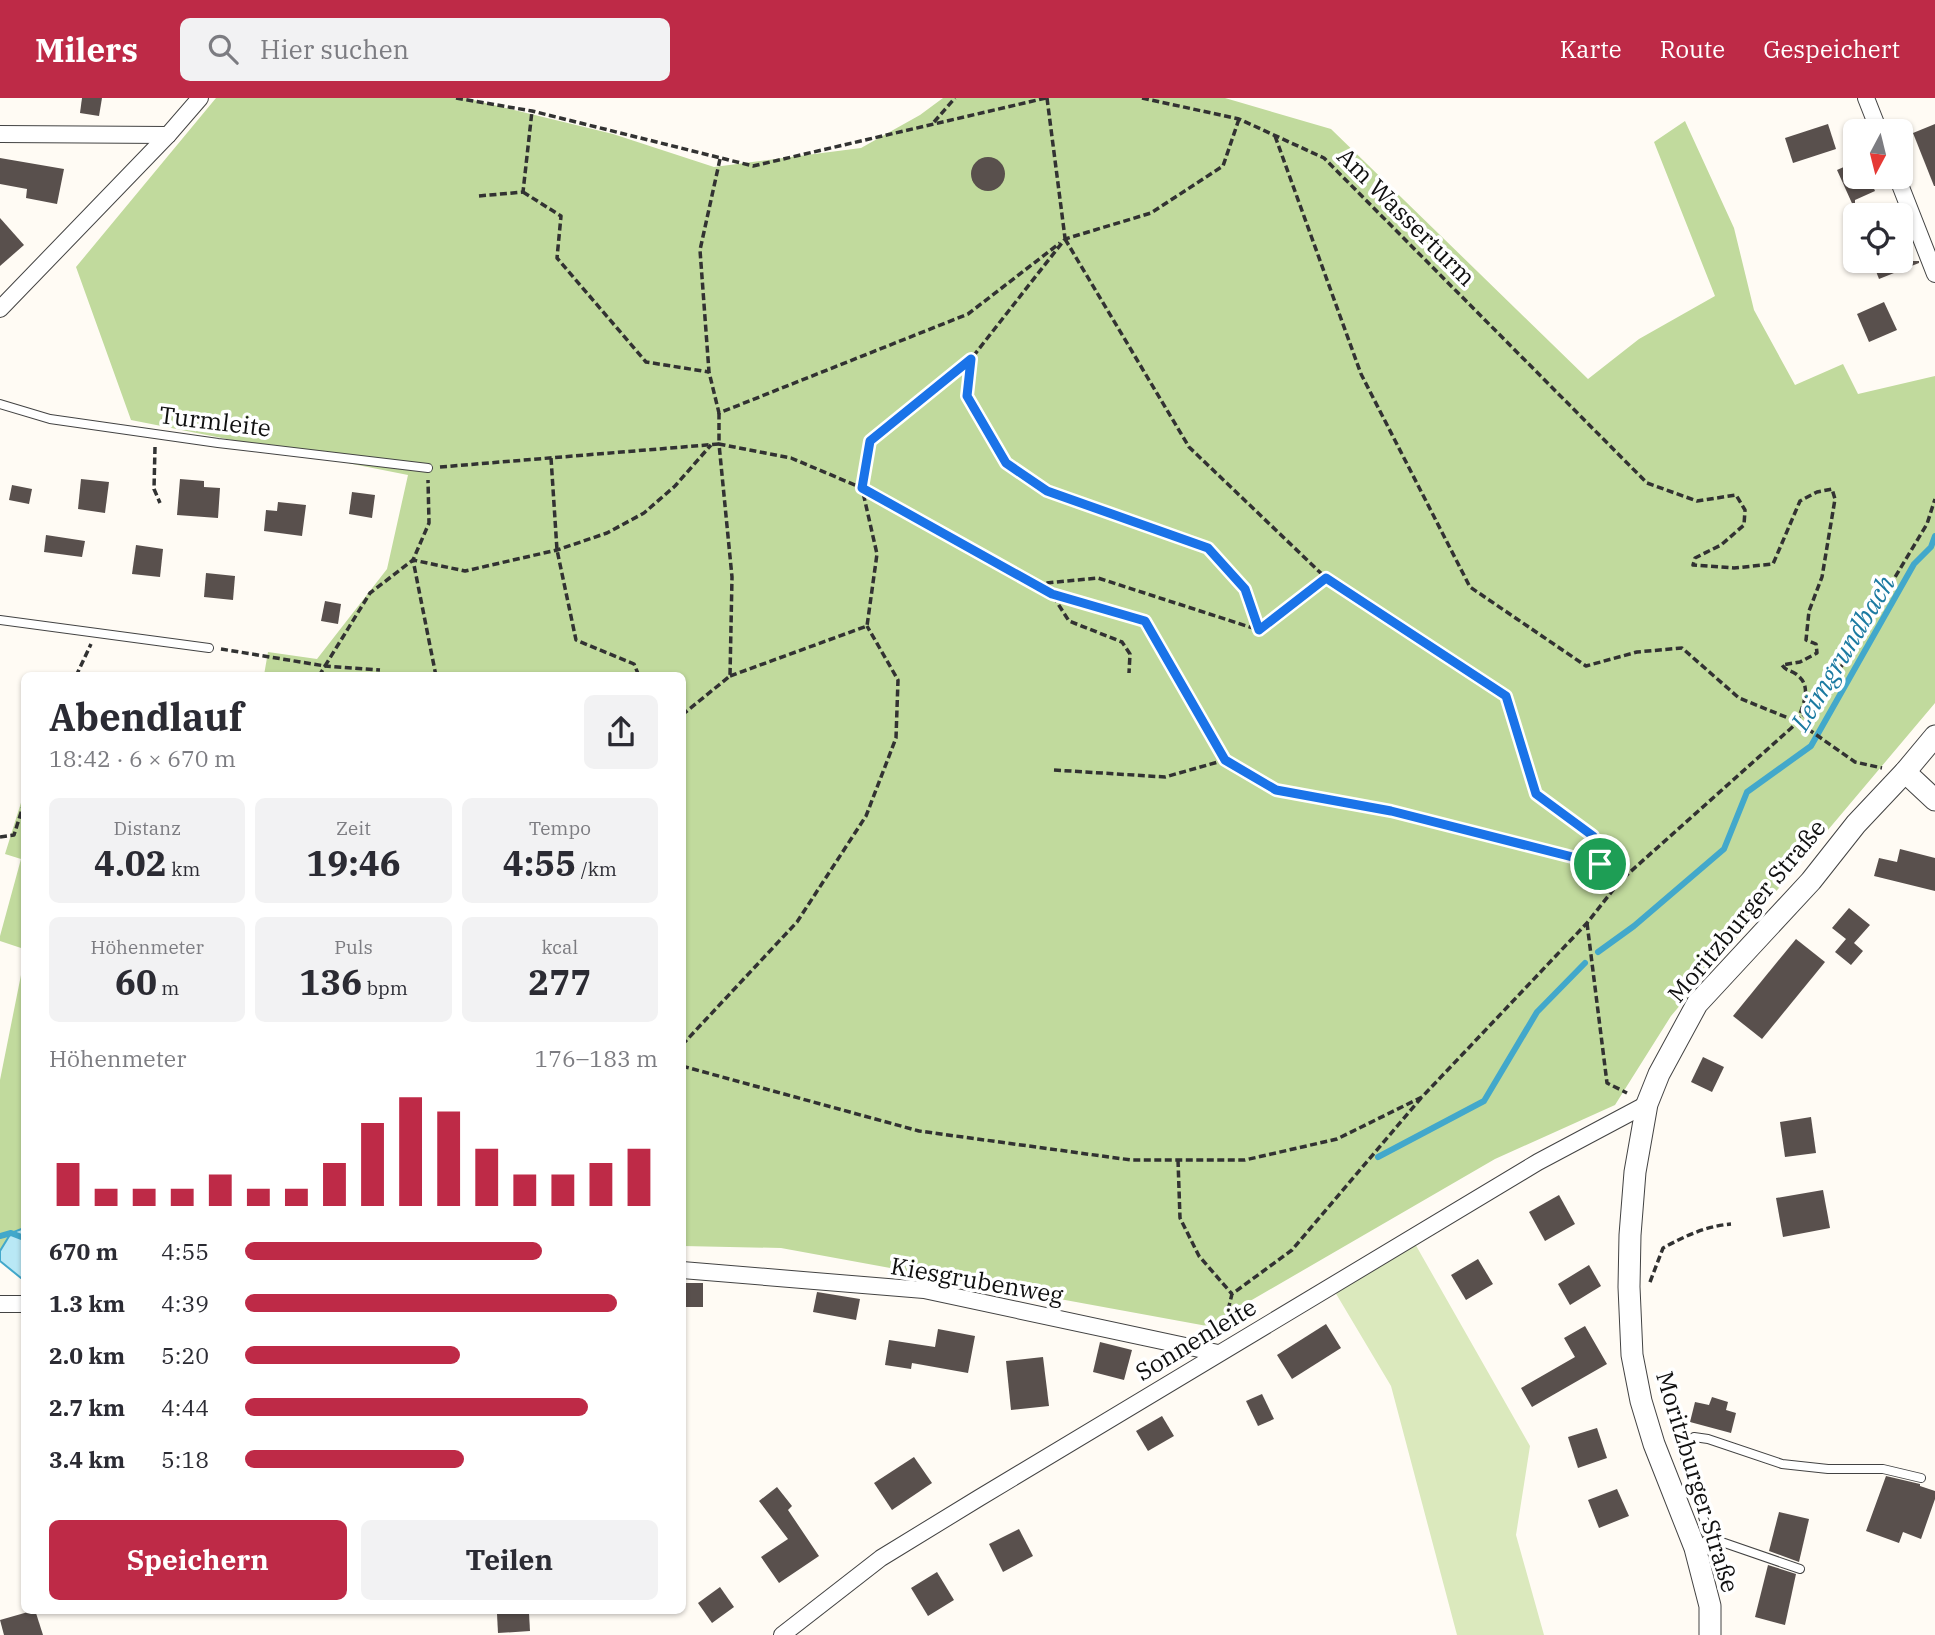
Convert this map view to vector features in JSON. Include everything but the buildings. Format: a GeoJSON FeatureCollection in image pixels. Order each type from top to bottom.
{"type":"FeatureCollection","features":[{"type":"Feature","properties":{"kind":"street"},"geometry":{"type":"LineString","coordinates":[[0,309],[168,135],[200,98]]}},
{"type":"Feature","properties":{"kind":"street"},"geometry":{"type":"LineString","coordinates":[[1866,98],[1874,119]]}},
{"type":"Feature","properties":{"kind":"street"},"geometry":{"type":"LineString","coordinates":[[0,134],[168,135]]}},
{"type":"Feature","properties":{"kind":"street"},"geometry":{"type":"LineString","coordinates":[[1902,189],[1935,274]]}},
{"type":"Feature","properties":{"kind":"street","name":"Moritzburger Straße"},"geometry":{"type":"LineString","coordinates":[[1710,1635],[1710,1606],[1702,1543],[1654,1444],[1641,1401],[1632,1355],[1629,1287],[1634,1172],[1647,1104],[1659,1074],[1698,1004],[1811,881],[1856,824],[1935,736]]}},
{"type":"Feature","properties":{"kind":"street"},"geometry":{"type":"LineString","coordinates":[[1905,772],[1935,800]]}},
{"type":"Feature","properties":{"kind":"street","name":"Sonnenleite"},"geometry":{"type":"LineString","coordinates":[[782,1635],[881,1558],[1538,1162],[1647,1104]]}},
{"type":"Feature","properties":{"kind":"street","name":"Kiesgrubenweg"},"geometry":{"type":"LineString","coordinates":[[686,1270],[924,1290],[1218,1353]]}},
{"type":"Feature","properties":{"kind":"street"},"geometry":{"type":"LineString","coordinates":[[0,1304],[21,1304]]}},
{"type":"Feature","properties":{"kind":"lane","name":"Turmleite"},"geometry":{"type":"LineString","coordinates":[[0,404],[50,419],[428,468]]}},
{"type":"Feature","properties":{"kind":"lane"},"geometry":{"type":"LineString","coordinates":[[0,620],[209,648]]}},
{"type":"Feature","properties":{"kind":"lane"},"geometry":{"type":"LineString","coordinates":[[1800,1569],[1702,1543],[1685,1462],[1686,1443],[1694,1437],[1708,1438],[1782,1464],[1828,1469],[1883,1469],[1921,1478]]}},
{"type":"Feature","properties":{"kind":"path"},"geometry":{"type":"LineString","coordinates":[[456,98],[532,111],[753,166],[1046,98],[1065,239],[1189,447],[1326,578],[1506,696],[1536,794],[1593,836],[1600,864]]}},
{"type":"Feature","properties":{"kind":"path"},"geometry":{"type":"LineString","coordinates":[[933,124],[955,98]]}},
{"type":"Feature","properties":{"kind":"path","name":"Am Wasserturm"},"geometry":{"type":"LineString","coordinates":[[1142,98],[1239,119],[1324,158],[1647,483],[1698,501],[1736,495],[1745,510],[1744,525],[1721,545],[1695,558],[1693,565],[1734,568],[1773,564],[1800,501],[1817,492],[1832,489],[1835,499],[1822,577],[1809,611],[1806,640],[1816,644],[1817,653],[1800,662],[1782,664],[1785,669],[1795,673],[1807,689],[1798,722]]}},
{"type":"Feature","properties":{"kind":"path"},"geometry":{"type":"LineString","coordinates":[[523,192],[532,111]]}},
{"type":"Feature","properties":{"kind":"path"},"geometry":{"type":"LineString","coordinates":[[719,413],[968,314],[1065,239],[1151,213],[1223,166],[1239,119]]}},
{"type":"Feature","properties":{"kind":"path"},"geometry":{"type":"LineString","coordinates":[[1275,135],[1361,374],[1470,587],[1586,666],[1637,652],[1682,648],[1739,698],[1798,722],[1855,762],[1905,772]]}},
{"type":"Feature","properties":{"kind":"path"},"geometry":{"type":"LineString","coordinates":[[720,159],[700,250],[709,372],[719,413],[719,444],[732,577],[730,676]]}},
{"type":"Feature","properties":{"kind":"path"},"geometry":{"type":"LineString","coordinates":[[479,196],[523,192],[561,216],[557,258],[646,362],[709,372]]}},
{"type":"Feature","properties":{"kind":"path"},"geometry":{"type":"LineString","coordinates":[[686,1041],[797,922],[866,816],[896,738],[898,680],[867,626],[877,554],[862,488],[870,441],[971,359],[1065,239]]}},
{"type":"Feature","properties":{"kind":"path"},"geometry":{"type":"LineString","coordinates":[[971,359],[967,396],[1006,463],[1047,491],[1208,548],[1245,589],[1259,630]]}},
{"type":"Feature","properties":{"kind":"path"},"geometry":{"type":"LineString","coordinates":[[156,434],[154,489],[160,503]]}},
{"type":"Feature","properties":{"kind":"path"},"geometry":{"type":"LineString","coordinates":[[413,560],[465,571],[557,550],[607,533],[644,513],[675,486],[711,444]]}},
{"type":"Feature","properties":{"kind":"path"},"geometry":{"type":"LineString","coordinates":[[321,672],[370,593],[413,560],[429,523],[428,468],[719,444],[792,458],[862,488],[1052,594],[1145,621],[1225,760],[1276,790],[1391,811],[1600,864],[1620,881]]}},
{"type":"Feature","properties":{"kind":"path"},"geometry":{"type":"LineString","coordinates":[[551,458],[557,550],[576,640],[634,664],[637,672]]}},
{"type":"Feature","properties":{"kind":"path"},"geometry":{"type":"LineString","coordinates":[[1218,1353],[1232,1294],[1292,1250],[1422,1097],[1587,923],[1620,881],[1798,722],[1829,687],[1927,524],[1935,499]]}},
{"type":"Feature","properties":{"kind":"path"},"geometry":{"type":"LineString","coordinates":[[413,560],[435,672]]}},
{"type":"Feature","properties":{"kind":"path"},"geometry":{"type":"LineString","coordinates":[[1036,584],[1098,578],[1259,630]]}},
{"type":"Feature","properties":{"kind":"path"},"geometry":{"type":"LineString","coordinates":[[1259,630],[1326,578]]}},
{"type":"Feature","properties":{"kind":"path"},"geometry":{"type":"LineString","coordinates":[[1052,594],[1069,621],[1122,642],[1130,654],[1129,673]]}},
{"type":"Feature","properties":{"kind":"path"},"geometry":{"type":"LineString","coordinates":[[686,712],[730,676],[867,626]]}},
{"type":"Feature","properties":{"kind":"path"},"geometry":{"type":"LineString","coordinates":[[78,672],[96,632]]}},
{"type":"Feature","properties":{"kind":"path"},"geometry":{"type":"LineString","coordinates":[[209,648],[325,666],[380,670]]}},
{"type":"Feature","properties":{"kind":"path"},"geometry":{"type":"LineString","coordinates":[[1054,770],[1165,777],[1225,760]]}},
{"type":"Feature","properties":{"kind":"path"},"geometry":{"type":"LineString","coordinates":[[0,837],[14,835],[21,813]]}},
{"type":"Feature","properties":{"kind":"path"},"geometry":{"type":"LineString","coordinates":[[1587,923],[1607,1083]]}},
{"type":"Feature","properties":{"kind":"path"},"geometry":{"type":"LineString","coordinates":[[686,1067],[919,1131],[1131,1160],[1245,1160],[1337,1139],[1422,1097]]}},
{"type":"Feature","properties":{"kind":"path"},"geometry":{"type":"LineString","coordinates":[[1178,1160],[1180,1218],[1199,1256],[1232,1294]]}},
{"type":"Feature","properties":{"kind":"path"},"geometry":{"type":"LineString","coordinates":[[1629,1287],[1649,1285],[1663,1248],[1689,1234],[1731,1224]]}},
{"type":"Feature","properties":{"kind":"green space"},"geometry":{"type":"Polygon","coordinates":[[[216,98],[465,98],[613,134],[714,167],[861,148],[920,115],[943,98],[1225,98],[1331,129],[1588,379],[1639,339],[1715,296],[1654,142],[1685,121],[1734,228],[1754,310],[1795,385],[1843,364],[1858,394],[1935,376],[1935,703],[1671,1016],[1615,1105],[1495,1159],[1207,1326],[781,1248],[686,1246],[686,672],[265,672],[268,652],[317,659],[387,569],[408,475],[131,420],[76,267],[216,98]]]}},
{"type":"Feature","properties":{"kind":"green space"},"geometry":{"type":"Polygon","coordinates":[[[21,803],[21,859],[5,854],[21,803]]]}},
{"type":"Feature","properties":{"kind":"green space"},"geometry":{"type":"Polygon","coordinates":[[[21,859],[21,948],[0,941],[21,859]]]}},
{"type":"Feature","properties":{"kind":"green space"},"geometry":{"type":"Polygon","coordinates":[[[21,975],[21,1229],[11,1233],[0,1251],[0,1080],[21,975]]]}},
{"type":"Feature","properties":{"kind":"green space"},"geometry":{"type":"Polygon","coordinates":[[[1414,1242],[1530,1446],[1516,1535],[1544,1635],[1457,1635],[1391,1386],[1335,1292],[1414,1242]]]}},
{"type":"Feature","properties":{"kind":"water"},"geometry":{"type":"Polygon","coordinates":[[[21,1229],[21,1278],[0,1261],[0,1251],[11,1233],[21,1229]]]}},
{"type":"Feature","properties":{"kind":"waterway","name":"Leimgrundbach"},"geometry":{"type":"LineString","coordinates":[[1598,952],[1634,926],[1724,849],[1747,792],[1811,746],[1914,564],[1931,547],[1935,536]]}},
{"type":"Feature","properties":{"kind":"waterway","name":"Leimgrundbach"},"geometry":{"type":"LineString","coordinates":[[1378,1157],[1484,1101],[1537,1012],[1585,963]]}},
{"type":"Feature","properties":{"kind":"waterway","name":"Leimgrundbach"},"geometry":{"type":"LineString","coordinates":[[0,1236],[11,1233],[21,1237]]}},
{"type":"Feature","properties":{"kind":"route"},"geometry":{"type":"LineString","coordinates":[[971,359],[967,396],[1006,463],[1047,491],[1208,548],[1245,589],[1259,630],[1326,578],[1506,696],[1536,794],[1593,836],[1600,864],[1391,811],[1276,790],[1225,760],[1145,621],[1052,594],[862,488],[870,441],[971,359]]}}]}
